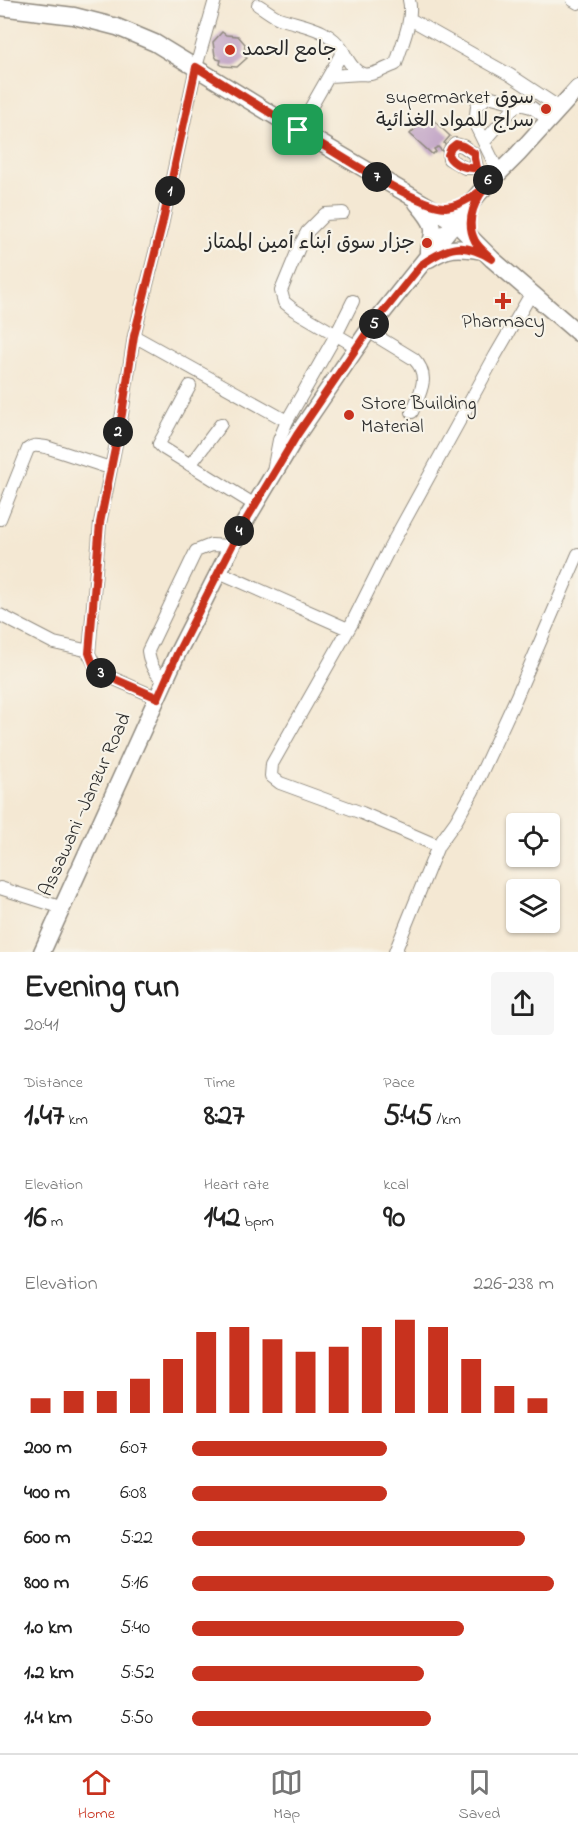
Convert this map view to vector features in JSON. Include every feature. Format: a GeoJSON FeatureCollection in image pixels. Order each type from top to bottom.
{"type":"FeatureCollection","features":[{"type":"Feature","properties":{"kind":"main road"},"geometry":{"type":"LineString","coordinates":[[4,5],[74,16],[117,27],[155,43],[417,201],[452,226],[578,333]]}},
{"type":"Feature","properties":{"kind":"main road","name":"Assawani -Janzur Road"},"geometry":{"type":"LineString","coordinates":[[42,952],[165,682],[232,546],[271,478],[313,411],[368,331],[452,226],[578,88]]}},
{"type":"Feature","properties":{"kind":"main road"},"geometry":{"type":"LineString","coordinates":[[417,201],[448,207],[490,183]]}},
{"type":"Feature","properties":{"kind":"main road"},"geometry":{"type":"LineString","coordinates":[[482,251],[471,231],[471,220],[490,183]]}},
{"type":"Feature","properties":{"kind":"main road"},"geometry":{"type":"LineString","coordinates":[[417,201],[429,217],[434,229],[433,238],[421,265]]}},
{"type":"Feature","properties":{"kind":"main road"},"geometry":{"type":"LineString","coordinates":[[421,265],[447,249],[456,247],[482,251]]}},
{"type":"Feature","properties":{"kind":"street"},"geometry":{"type":"LineString","coordinates":[[158,698],[103,674],[93,664],[89,653],[100,523],[122,414],[134,336],[162,225],[196,67],[215,0]]}},
{"type":"Feature","properties":{"kind":"street"},"geometry":{"type":"LineString","coordinates":[[328,76],[362,74],[371,76],[396,64],[410,19],[409,0]]}},
{"type":"Feature","properties":{"kind":"street"},"geometry":{"type":"LineString","coordinates":[[573,0],[578,3]]}},
{"type":"Feature","properties":{"kind":"street"},"geometry":{"type":"LineString","coordinates":[[258,5],[277,17],[306,26],[336,40],[350,65],[362,74]]}},
{"type":"Feature","properties":{"kind":"street"},"geometry":{"type":"LineString","coordinates":[[410,19],[510,75],[555,114]]}},
{"type":"Feature","properties":{"kind":"street"},"geometry":{"type":"LineString","coordinates":[[298,130],[343,51]]}},
{"type":"Feature","properties":{"kind":"street"},"geometry":{"type":"LineString","coordinates":[[490,183],[484,142],[475,124],[477,106],[488,96],[555,114]]}},
{"type":"Feature","properties":{"kind":"street"},"geometry":{"type":"LineString","coordinates":[[484,142],[517,104]]}},
{"type":"Feature","properties":{"kind":"street"},"geometry":{"type":"LineString","coordinates":[[477,168],[490,183]]}},
{"type":"Feature","properties":{"kind":"street"},"geometry":{"type":"LineString","coordinates":[[344,213],[325,214],[307,232],[281,291],[284,302],[294,310],[357,347]]}},
{"type":"Feature","properties":{"kind":"street"},"geometry":{"type":"LineString","coordinates":[[438,846],[362,813],[280,783],[271,776],[272,764],[531,294]]}},
{"type":"Feature","properties":{"kind":"street"},"geometry":{"type":"LineString","coordinates":[[271,478],[279,440],[287,422],[353,301]]}},
{"type":"Feature","properties":{"kind":"street"},"geometry":{"type":"LineString","coordinates":[[368,331],[420,365],[424,375],[424,385],[412,412]]}},
{"type":"Feature","properties":{"kind":"street"},"geometry":{"type":"LineString","coordinates":[[134,336],[287,422]]}},
{"type":"Feature","properties":{"kind":"street"},"geometry":{"type":"LineString","coordinates":[[190,386],[159,444],[255,505]]}},
{"type":"Feature","properties":{"kind":"street"},"geometry":{"type":"LineString","coordinates":[[190,465],[221,424]]}},
{"type":"Feature","properties":{"kind":"street"},"geometry":{"type":"LineString","coordinates":[[0,519],[31,446],[56,450],[110,468]]}},
{"type":"Feature","properties":{"kind":"street"},"geometry":{"type":"LineString","coordinates":[[165,682],[150,665],[148,651],[196,551],[211,545],[232,546]]}},
{"type":"Feature","properties":{"kind":"street"},"geometry":{"type":"LineString","coordinates":[[395,952],[438,846],[473,791],[578,555]]}},
{"type":"Feature","properties":{"kind":"street"},"geometry":{"type":"LineString","coordinates":[[219,572],[348,629]]}},
{"type":"Feature","properties":{"kind":"street"},"geometry":{"type":"LineString","coordinates":[[0,615],[54,642],[71,648],[80,648],[89,653]]}},
{"type":"Feature","properties":{"kind":"street"},"geometry":{"type":"LineString","coordinates":[[0,888],[63,908]]}},
{"type":"Feature","properties":{"kind":"building","name":"جامع الحمد"},"geometry":{"type":"Polygon","coordinates":[[[222,32],[226,35],[238,36],[245,44],[244,55],[247,58],[237,67],[223,66],[220,64],[221,60],[215,56],[213,42],[222,32]]]}},
{"type":"Feature","properties":{"kind":"building"},"geometry":{"type":"Polygon","coordinates":[[[428,115],[450,136],[444,143],[447,148],[442,151],[438,147],[432,154],[410,134],[428,115]]]}},
{"type":"Feature","properties":{"kind":"place","name":"جامع الحمد"},"geometry":{"type":"Point","coordinates":[230,50]}},
{"type":"Feature","properties":{"kind":"place","name":"supermarket سوق سراج للمواد الغذائية"},"geometry":{"type":"Point","coordinates":[546,109]}},
{"type":"Feature","properties":{"kind":"place","name":"جزار سوق أبناء أمين الممتاز"},"geometry":{"type":"Point","coordinates":[427,243]}},
{"type":"Feature","properties":{"kind":"place","name":"Pharmacy"},"geometry":{"type":"Point","coordinates":[503,301]}},
{"type":"Feature","properties":{"kind":"place","name":"Store Building Material"},"geometry":{"type":"Point","coordinates":[349,415]}},
{"type":"Feature","properties":{"kind":"route"},"geometry":{"type":"LineString","coordinates":[[298,130],[196,67],[162,225],[134,336],[122,414],[100,523],[89,653],[96,669],[103,674],[158,698],[177,654],[240,530],[324,393],[368,331],[421,265],[447,249],[456,247],[478,250],[492,259],[476,243],[471,231],[473,210],[480,192],[490,182],[477,168],[474,153],[471,151],[456,144],[449,151],[449,159],[469,169],[477,168],[490,182],[480,192],[456,204],[440,207],[402,191],[298,130]]}}]}
